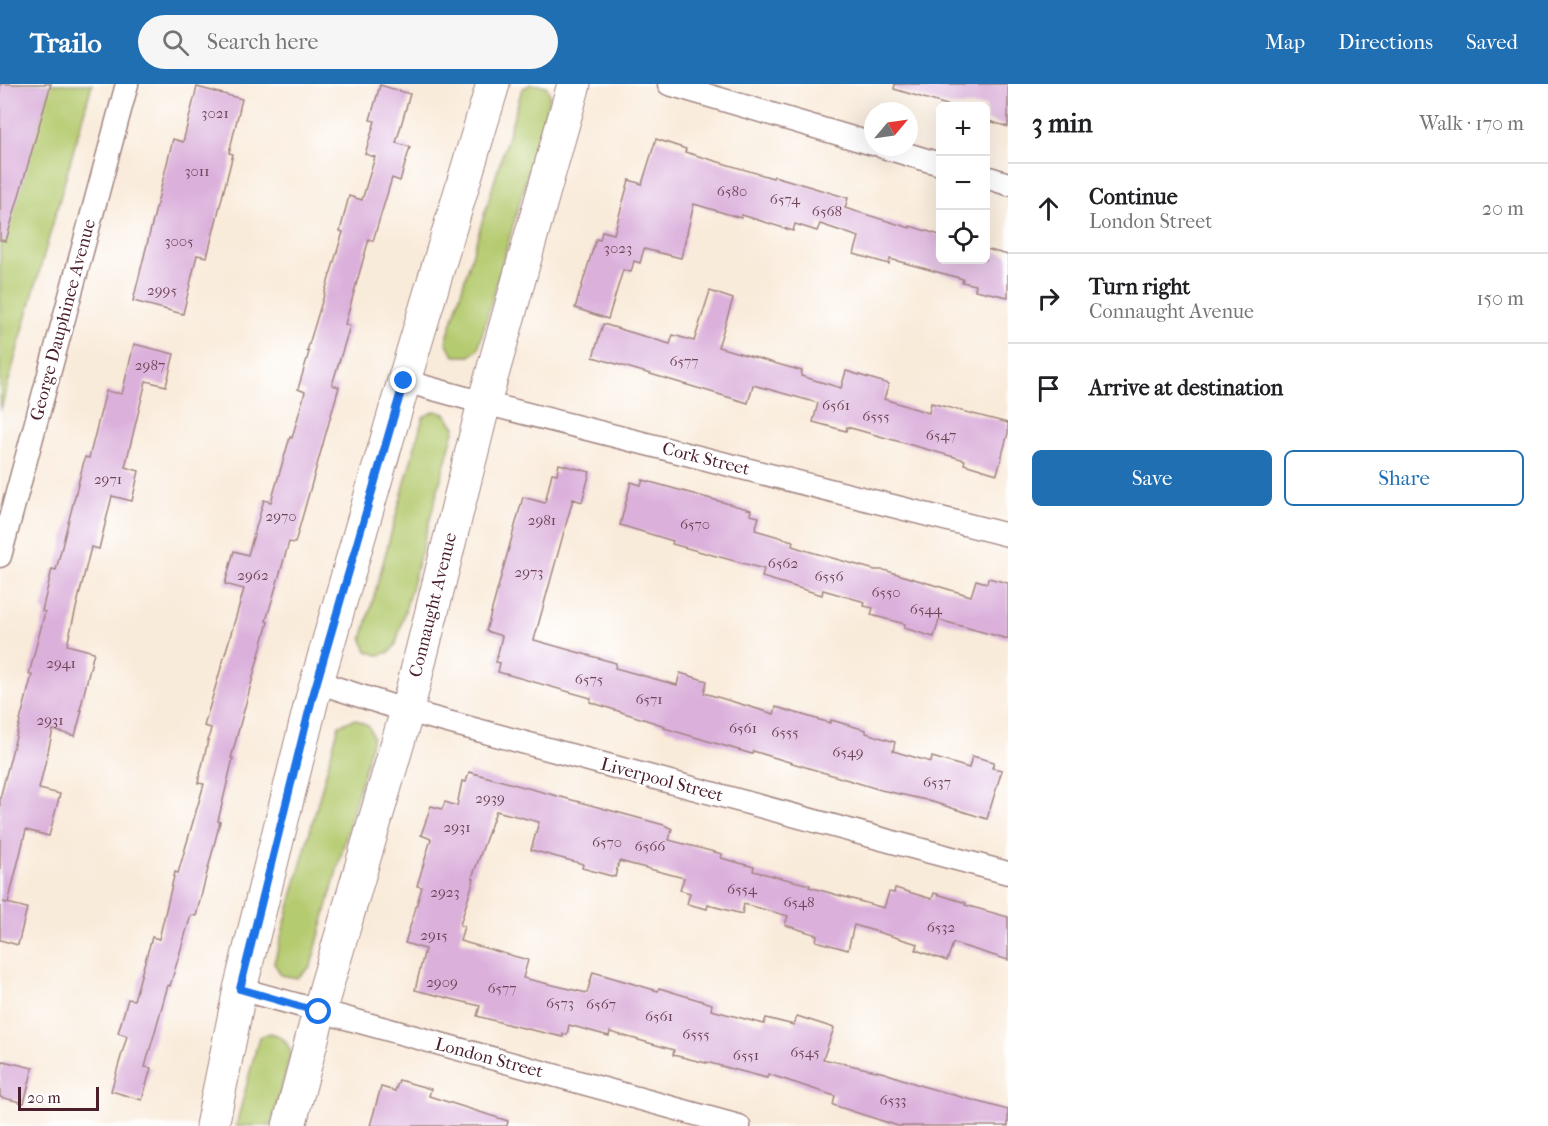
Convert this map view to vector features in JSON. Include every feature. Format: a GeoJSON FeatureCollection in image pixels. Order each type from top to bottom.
{"type":"FeatureCollection","features":[{"type":"Feature","properties":{"kind":"main road"},"geometry":{"type":"LineString","coordinates":[[212,1126],[240,989],[317,682],[493,84]]}},
{"type":"Feature","properties":{"kind":"main road","name":"Connaught Avenue"},"geometry":{"type":"LineString","coordinates":[[289,1126],[319,1012],[407,711],[484,404],[574,84]]}},
{"type":"Feature","properties":{"kind":"street","name":"George Dauphinee Avenue"},"geometry":{"type":"LineString","coordinates":[[0,556],[127,84]]}},
{"type":"Feature","properties":{"kind":"street"},"geometry":{"type":"LineString","coordinates":[[669,84],[864,141]]}},
{"type":"Feature","properties":{"kind":"street"},"geometry":{"type":"LineString","coordinates":[[913,156],[936,163]]}},
{"type":"Feature","properties":{"kind":"street"},"geometry":{"type":"LineString","coordinates":[[990,178],[1008,184]]}},
{"type":"Feature","properties":{"kind":"street","name":"Cork Street"},"geometry":{"type":"LineString","coordinates":[[404,381],[484,404],[1008,535]]}},
{"type":"Feature","properties":{"kind":"street","name":"Liverpool Street"},"geometry":{"type":"LineString","coordinates":[[317,682],[407,711],[1008,873]]}},
{"type":"Feature","properties":{"kind":"street","name":"London Street"},"geometry":{"type":"LineString","coordinates":[[240,989],[739,1126]]}},
{"type":"Feature","properties":{"kind":"green space"},"geometry":{"type":"Polygon","coordinates":[[[0,84],[92,84],[0,412],[0,84]]]}},
{"type":"Feature","properties":{"kind":"green space"},"geometry":{"type":"Polygon","coordinates":[[[531,84],[546,86],[550,95],[478,349],[470,356],[454,356],[446,342],[522,89],[531,84]]]}},
{"type":"Feature","properties":{"kind":"green space"},"geometry":{"type":"Polygon","coordinates":[[[435,411],[445,414],[455,427],[396,644],[390,652],[378,655],[367,651],[362,640],[423,417],[435,411]]]}},
{"type":"Feature","properties":{"kind":"green space"},"geometry":{"type":"Polygon","coordinates":[[[355,719],[369,726],[373,737],[311,966],[297,978],[281,975],[274,963],[339,725],[355,719]]]}},
{"type":"Feature","properties":{"kind":"green space"},"geometry":{"type":"Polygon","coordinates":[[[270,1033],[284,1040],[291,1053],[271,1126],[236,1126],[259,1037],[270,1033]]]}},
{"type":"Feature","properties":{"kind":"building"},"geometry":{"type":"Polygon","coordinates":[[[0,84],[51,84],[6,241],[0,240],[0,84]]]}},
{"type":"Feature","properties":{"kind":"building"},"geometry":{"type":"Polygon","coordinates":[[[895,84],[1008,84],[1008,127],[990,121],[990,102],[937,102],[894,89],[895,84]]]}},
{"type":"Feature","properties":{"kind":"building"},"geometry":{"type":"Polygon","coordinates":[[[380,85],[410,94],[396,143],[410,147],[400,181],[392,178],[373,241],[369,239],[345,324],[350,326],[332,385],[339,387],[295,543],[289,542],[266,621],[268,622],[231,758],[233,758],[218,821],[220,822],[196,916],[191,915],[170,986],[168,985],[145,1067],[151,1068],[142,1100],[111,1091],[127,1036],[118,1033],[128,999],[134,1000],[152,937],[159,939],[175,872],[178,873],[204,784],[198,783],[211,728],[204,726],[244,589],[225,584],[234,551],[248,555],[264,500],[271,502],[290,437],[292,438],[305,392],[298,389],[309,352],[307,351],[343,232],[340,231],[349,196],[362,200],[375,157],[365,154],[375,121],[370,120],[380,85]]]}},
{"type":"Feature","properties":{"kind":"building"},"geometry":{"type":"Polygon","coordinates":[[[197,87],[242,99],[229,153],[233,154],[207,257],[197,255],[183,314],[133,301],[173,139],[183,142],[197,87]]]}},
{"type":"Feature","properties":{"kind":"building"},"geometry":{"type":"Polygon","coordinates":[[[656,139],[686,149],[685,152],[848,198],[845,208],[936,234],[936,264],[990,264],[990,250],[1008,255],[1008,297],[975,290],[976,285],[962,282],[963,279],[890,259],[889,264],[854,254],[859,237],[820,224],[817,231],[795,224],[793,231],[742,215],[741,218],[694,204],[681,258],[644,249],[640,263],[634,261],[631,272],[623,270],[608,319],[575,308],[596,239],[600,240],[602,231],[614,234],[629,180],[642,184],[656,139]]]}},
{"type":"Feature","properties":{"kind":"building"},"geometry":{"type":"Polygon","coordinates":[[[710,291],[733,299],[718,347],[802,371],[801,376],[841,388],[846,371],[889,384],[884,399],[929,413],[931,403],[1008,423],[1008,433],[997,474],[964,464],[965,460],[847,427],[846,431],[813,422],[818,403],[753,385],[748,403],[593,357],[603,324],[670,344],[673,335],[694,341],[710,291]]]}},
{"type":"Feature","properties":{"kind":"building"},"geometry":{"type":"Polygon","coordinates":[[[134,344],[174,354],[166,386],[146,381],[125,467],[139,471],[132,501],[112,496],[99,549],[91,547],[67,645],[94,652],[80,710],[82,710],[75,736],[53,730],[39,789],[60,794],[49,836],[26,830],[8,903],[3,902],[27,908],[18,945],[0,940],[0,798],[32,675],[29,674],[45,612],[42,611],[52,569],[56,570],[85,457],[89,458],[106,391],[122,394],[134,344]]]}},
{"type":"Feature","properties":{"kind":"building"},"geometry":{"type":"Polygon","coordinates":[[[559,464],[590,472],[582,502],[573,499],[534,640],[616,663],[615,668],[677,685],[680,673],[707,681],[704,693],[774,714],[776,707],[830,723],[831,720],[866,730],[866,733],[895,742],[893,751],[931,762],[932,757],[969,768],[972,756],[994,762],[992,768],[1002,770],[987,819],[753,751],[752,754],[664,728],[665,726],[590,702],[591,698],[498,672],[500,663],[496,662],[502,636],[486,631],[523,497],[545,503],[552,473],[557,474],[559,464]]]}},
{"type":"Feature","properties":{"kind":"building"},"geometry":{"type":"Polygon","coordinates":[[[643,480],[751,510],[750,515],[759,517],[755,530],[793,541],[792,546],[811,552],[875,570],[884,570],[971,596],[976,580],[987,583],[988,578],[1008,583],[1008,639],[939,620],[934,637],[904,628],[905,624],[871,615],[873,608],[864,606],[865,602],[823,590],[822,595],[762,577],[764,569],[672,544],[673,541],[620,525],[631,482],[641,485],[643,480]]]}},
{"type":"Feature","properties":{"kind":"building"},"geometry":{"type":"Polygon","coordinates":[[[469,772],[664,825],[672,829],[669,840],[722,854],[721,858],[754,867],[753,871],[810,885],[809,887],[884,908],[889,892],[894,893],[895,888],[932,899],[934,893],[966,903],[965,905],[1008,917],[1008,960],[953,943],[947,961],[916,950],[918,944],[854,925],[848,950],[816,941],[817,935],[785,925],[788,916],[744,904],[742,914],[708,905],[707,909],[687,904],[690,893],[680,890],[684,878],[619,861],[615,877],[582,868],[583,864],[531,850],[539,822],[496,811],[472,878],[474,879],[460,925],[464,926],[460,941],[528,960],[523,978],[587,993],[593,972],[712,1004],[711,1010],[764,1024],[766,1018],[794,1025],[797,1016],[834,1028],[823,1059],[885,1073],[1008,1110],[1008,1126],[898,1126],[833,1105],[835,1096],[768,1074],[767,1078],[673,1055],[674,1050],[610,1032],[609,1036],[569,1025],[567,1035],[563,1034],[563,1037],[510,1025],[477,1016],[480,1006],[415,990],[425,949],[405,943],[422,887],[417,886],[431,839],[421,835],[431,806],[442,809],[445,802],[457,806],[462,781],[466,782],[469,772]]]}},
{"type":"Feature","properties":{"kind":"building"},"geometry":{"type":"Polygon","coordinates":[[[3,1061],[33,1068],[24,1103],[0,1097],[0,1074],[3,1061]]]}},
{"type":"Feature","properties":{"kind":"building"},"geometry":{"type":"Polygon","coordinates":[[[399,1080],[431,1089],[429,1096],[508,1121],[507,1126],[370,1126],[381,1087],[395,1091],[399,1080]]]}},
{"type":"Feature","properties":{"kind":"route"},"geometry":{"type":"LineString","coordinates":[[319,1012],[240,989],[312,699],[404,381]]}}]}
